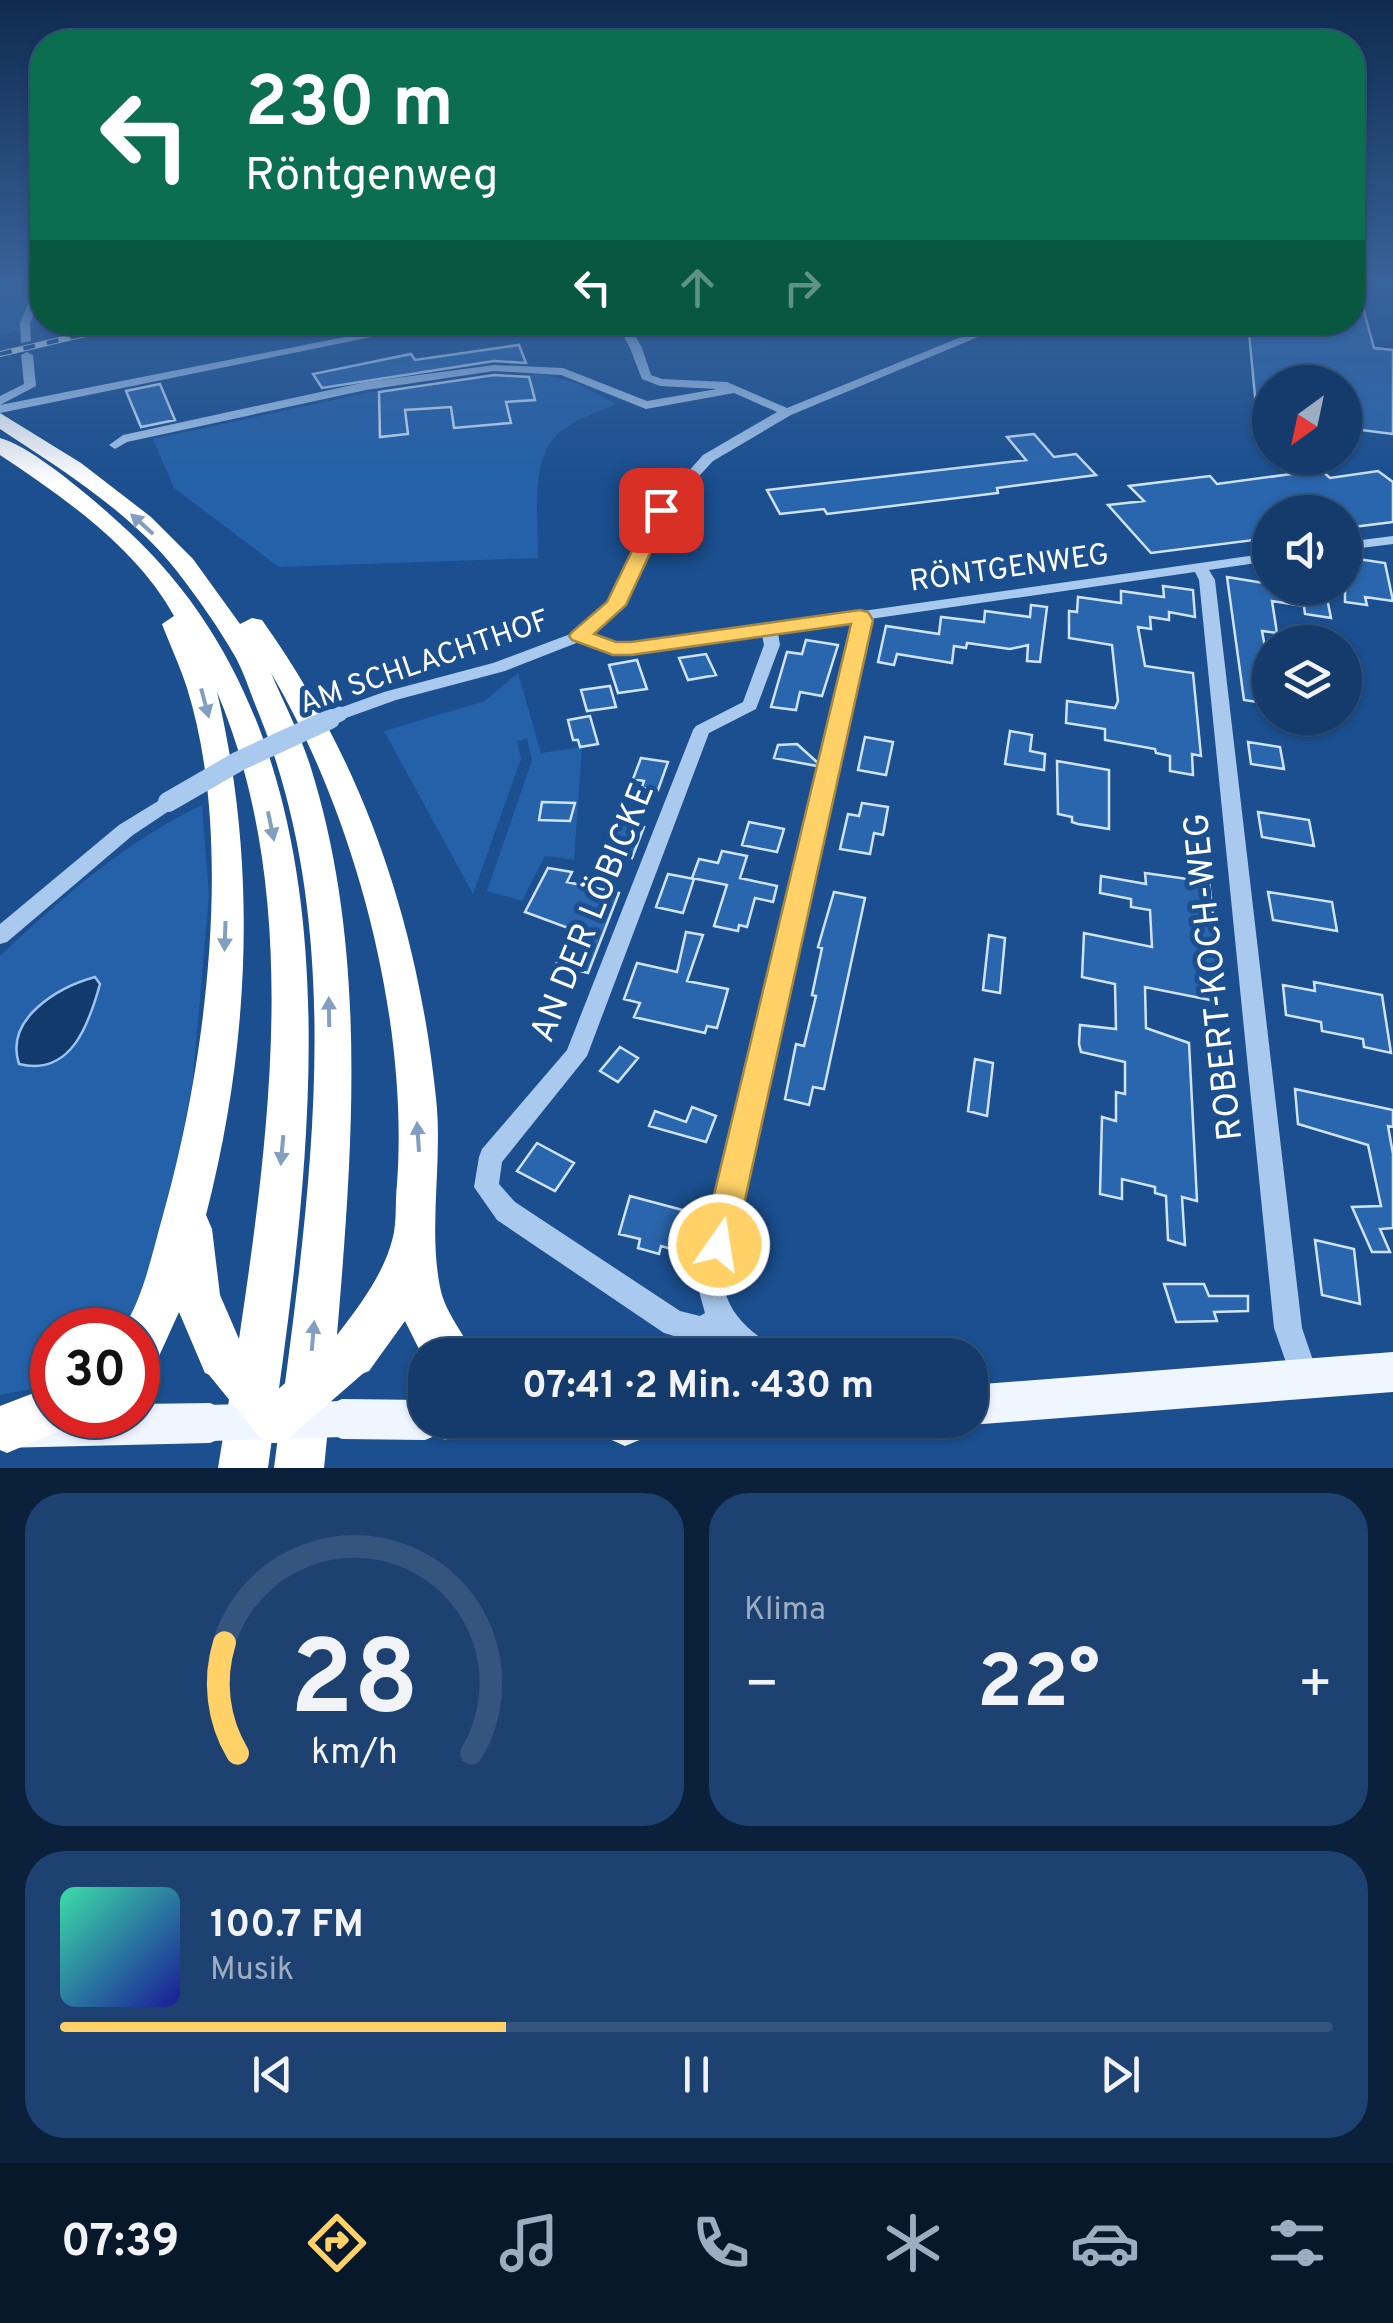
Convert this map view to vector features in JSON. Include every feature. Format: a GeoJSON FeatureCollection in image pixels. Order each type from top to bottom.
{"type":"FeatureCollection","features":[{"type":"Feature","properties":{"kind":"highway"},"geometry":{"type":"LineString","coordinates":[[0,419],[11,440],[99,516],[163,580],[202,634],[242,718],[260,772],[282,888],[289,1005],[283,1146],[244,1468]]}},
{"type":"Feature","properties":{"kind":"highway"},"geometry":{"type":"LineString","coordinates":[[11,440],[138,519],[202,585],[250,656],[290,752],[314,841],[326,938],[329,1120],[324,1218],[299,1468]]}},
{"type":"Feature","properties":{"kind":"highway"},"geometry":{"type":"LineString","coordinates":[[158,1308],[189,1206],[220,1017],[226,878],[216,748],[191,657],[162,602],[163,580]]}},
{"type":"Feature","properties":{"kind":"highway"},"geometry":{"type":"LineString","coordinates":[[202,585],[232,599],[282,670],[321,738],[367,849],[396,955],[412,1060],[419,1161],[414,1276],[422,1308],[439,1338]]}},
{"type":"Feature","properties":{"kind":"highway"},"geometry":{"type":"LineString","coordinates":[[189,1206],[192,1278],[198,1306],[222,1356],[275,1422],[352,1354],[387,1308],[414,1234]]}},
{"type":"Feature","properties":{"kind":"highway"},"geometry":{"type":"LineString","coordinates":[[3,1428],[30,1418]]}},
{"type":"Feature","properties":{"kind":"main road"},"geometry":{"type":"LineString","coordinates":[[988,1404],[1393,1372]]}},
{"type":"Feature","properties":{"kind":"main road"},"geometry":{"type":"LineString","coordinates":[[3,1428],[408,1420]]}},
{"type":"Feature","properties":{"kind":"street"},"geometry":{"type":"LineString","coordinates":[[0,409],[311,348]]}},
{"type":"Feature","properties":{"kind":"street"},"geometry":{"type":"LineString","coordinates":[[636,348],[646,377],[737,389],[787,412]]}},
{"type":"Feature","properties":{"kind":"street","name":"AM SCHLACHTHOF"},"geometry":{"type":"LineString","coordinates":[[0,936],[126,830],[239,761],[340,714],[499,666],[579,636],[616,605],[654,522],[690,474],[734,440],[787,412],[946,348]]}},
{"type":"Feature","properties":{"kind":"street"},"geometry":{"type":"LineString","coordinates":[[0,402],[30,386],[28,355]]}},
{"type":"Feature","properties":{"kind":"street"},"geometry":{"type":"LineString","coordinates":[[116,444],[123,438],[366,386],[494,368],[563,372],[646,405],[737,389]]}},
{"type":"Feature","properties":{"kind":"street"},"geometry":{"type":"LineString","coordinates":[[1362,544],[1393,540]]}},
{"type":"Feature","properties":{"kind":"street","name":"RÖNTGENWEG"},"geometry":{"type":"LineString","coordinates":[[579,636],[613,648],[631,649],[1252,560]]}},
{"type":"Feature","properties":{"kind":"street","name":"ROBERT-KOCH-WEG"},"geometry":{"type":"LineString","coordinates":[[1200,567],[1207,580],[1288,1328],[1305,1378]]}},
{"type":"Feature","properties":{"kind":"street"},"geometry":{"type":"LineString","coordinates":[[739,1338],[712,1305],[710,1284],[863,623],[860,616]]}},
{"type":"Feature","properties":{"kind":"street","name":"AN DER LÖBICKE"},"geometry":{"type":"LineString","coordinates":[[722,1319],[701,1330],[674,1323],[506,1211],[486,1186],[492,1157],[576,1056],[702,730],[750,704],[772,645],[769,629]]}},
{"type":"Feature","properties":{"kind":"shaded area"},"geometry":{"type":"Polygon","coordinates":[[[542,374],[576,383],[617,404],[574,422],[551,442],[537,490],[538,558],[279,567],[174,488],[153,439],[384,389],[542,374]]]}},
{"type":"Feature","properties":{"kind":"shaded area"},"geometry":{"type":"Polygon","coordinates":[[[518,673],[541,753],[582,747],[574,860],[545,856],[522,901],[487,891],[532,760],[527,739],[517,741],[521,759],[473,894],[384,731],[485,701],[518,673]]]}},
{"type":"Feature","properties":{"kind":"shaded area"},"geometry":{"type":"Polygon","coordinates":[[[202,805],[209,895],[193,1079],[157,1268],[139,1308],[30,1308],[30,1389],[0,1395],[0,956],[71,892],[173,820],[202,805]]]}},
{"type":"Feature","properties":{"kind":"shaded area"},"geometry":{"type":"Polygon","coordinates":[[[95,977],[100,984],[75,1044],[52,1063],[19,1064],[16,1047],[27,1019],[51,997],[95,977]]]}},
{"type":"Feature","properties":{"kind":"building"},"geometry":{"type":"Polygon","coordinates":[[[520,348],[526,363],[494,361],[322,388],[313,374],[411,354],[415,360],[520,348]]]}},
{"type":"Feature","properties":{"kind":"building"},"geometry":{"type":"Polygon","coordinates":[[[1250,348],[1393,350],[1393,434],[1362,430],[1362,365],[1252,365],[1250,348]]]}},
{"type":"Feature","properties":{"kind":"building"},"geometry":{"type":"Polygon","coordinates":[[[494,375],[529,377],[535,400],[506,402],[511,423],[454,428],[451,407],[405,410],[408,434],[380,437],[379,392],[494,375]]]}},
{"type":"Feature","properties":{"kind":"building"},"geometry":{"type":"Polygon","coordinates":[[[160,384],[175,420],[141,427],[126,391],[160,384]]]}},
{"type":"Feature","properties":{"kind":"building"},"geometry":{"type":"Polygon","coordinates":[[[1034,434],[1054,457],[1076,454],[1096,475],[997,488],[998,493],[827,514],[824,509],[780,514],[767,490],[1026,460],[1007,437],[1034,434]]]}},
{"type":"Feature","properties":{"kind":"building"},"geometry":{"type":"Polygon","coordinates":[[[1378,471],[1393,482],[1393,522],[1362,526],[1362,495],[1252,495],[1252,540],[1151,553],[1108,505],[1144,501],[1129,486],[1210,476],[1217,484],[1284,475],[1330,478],[1378,471]]]}},
{"type":"Feature","properties":{"kind":"building"},"geometry":{"type":"Polygon","coordinates":[[[1362,560],[1385,563],[1393,601],[1365,597],[1367,605],[1362,604],[1362,560]]]}},
{"type":"Feature","properties":{"kind":"building"},"geometry":{"type":"Polygon","coordinates":[[[1227,577],[1252,581],[1252,605],[1273,605],[1276,625],[1252,625],[1252,701],[1244,700],[1227,577]]]}},
{"type":"Feature","properties":{"kind":"building"},"geometry":{"type":"Polygon","coordinates":[[[1163,586],[1193,590],[1195,617],[1169,612],[1169,620],[1150,617],[1151,629],[1138,627],[1145,666],[1193,673],[1201,756],[1192,754],[1193,775],[1170,771],[1170,756],[1156,753],[1155,749],[1105,740],[1105,729],[1066,723],[1067,701],[1115,708],[1118,701],[1112,645],[1069,638],[1069,611],[1077,612],[1078,597],[1121,603],[1121,591],[1164,597],[1163,586]]]}},
{"type":"Feature","properties":{"kind":"building"},"geometry":{"type":"Polygon","coordinates":[[[1031,605],[1047,607],[1040,662],[1027,661],[1028,645],[1010,649],[967,643],[966,648],[954,646],[952,663],[897,654],[894,665],[878,662],[886,626],[939,634],[941,617],[984,622],[985,611],[1030,617],[1031,605]]]}},
{"type":"Feature","properties":{"kind":"building"},"geometry":{"type":"Polygon","coordinates":[[[1298,605],[1328,605],[1331,618],[1305,614],[1304,606],[1298,605]]]}},
{"type":"Feature","properties":{"kind":"building"},"geometry":{"type":"Polygon","coordinates":[[[806,640],[838,645],[822,696],[800,692],[796,710],[771,707],[787,652],[802,654],[806,640]]]}},
{"type":"Feature","properties":{"kind":"building"},"geometry":{"type":"Polygon","coordinates":[[[706,654],[716,675],[688,680],[679,658],[706,654]]]}},
{"type":"Feature","properties":{"kind":"building"},"geometry":{"type":"Polygon","coordinates":[[[637,660],[647,689],[618,693],[609,665],[637,660]]]}},
{"type":"Feature","properties":{"kind":"building"},"geometry":{"type":"Polygon","coordinates":[[[610,686],[616,707],[587,711],[581,690],[610,686]]]}},
{"type":"Feature","properties":{"kind":"building"},"geometry":{"type":"Polygon","coordinates":[[[590,716],[598,744],[580,747],[578,740],[573,740],[568,720],[590,716]]]}},
{"type":"Feature","properties":{"kind":"building"},"geometry":{"type":"Polygon","coordinates":[[[1010,731],[1032,735],[1030,751],[1045,754],[1044,770],[1005,764],[1010,731]]]}},
{"type":"Feature","properties":{"kind":"building"},"geometry":{"type":"Polygon","coordinates":[[[865,737],[893,742],[886,775],[858,770],[865,737]]]}},
{"type":"Feature","properties":{"kind":"building"},"geometry":{"type":"Polygon","coordinates":[[[1248,742],[1280,747],[1284,769],[1251,764],[1248,742]]]}},
{"type":"Feature","properties":{"kind":"building"},"geometry":{"type":"Polygon","coordinates":[[[797,744],[817,766],[774,758],[778,745],[797,744]]]}},
{"type":"Feature","properties":{"kind":"building"},"geometry":{"type":"Polygon","coordinates":[[[641,758],[668,762],[658,790],[642,787],[644,781],[633,779],[641,758]]]}},
{"type":"Feature","properties":{"kind":"building"},"geometry":{"type":"Polygon","coordinates":[[[1057,761],[1109,770],[1109,829],[1078,824],[1072,822],[1072,817],[1058,814],[1057,761]]]}},
{"type":"Feature","properties":{"kind":"building"},"geometry":{"type":"Polygon","coordinates":[[[542,802],[575,803],[570,821],[539,820],[542,802]]]}},
{"type":"Feature","properties":{"kind":"building"},"geometry":{"type":"Polygon","coordinates":[[[862,803],[888,807],[883,835],[874,833],[870,854],[840,849],[848,814],[859,816],[862,803]]]}},
{"type":"Feature","properties":{"kind":"building"},"geometry":{"type":"Polygon","coordinates":[[[1258,812],[1309,820],[1314,846],[1262,837],[1258,812]]]}},
{"type":"Feature","properties":{"kind":"building"},"geometry":{"type":"Polygon","coordinates":[[[617,822],[644,827],[632,858],[615,855],[618,848],[607,847],[617,822]]]}},
{"type":"Feature","properties":{"kind":"building"},"geometry":{"type":"Polygon","coordinates":[[[749,822],[784,829],[777,852],[742,845],[749,822]]]}},
{"type":"Feature","properties":{"kind":"building"},"geometry":{"type":"Polygon","coordinates":[[[722,851],[747,856],[740,878],[777,886],[773,902],[755,898],[747,927],[739,925],[738,931],[714,926],[727,885],[692,878],[699,859],[718,863],[722,851]]]}},
{"type":"Feature","properties":{"kind":"building"},"geometry":{"type":"Polygon","coordinates":[[[548,868],[572,872],[567,882],[619,893],[588,973],[556,965],[571,929],[525,912],[548,868]]]}},
{"type":"Feature","properties":{"kind":"building"},"geometry":{"type":"Polygon","coordinates":[[[1145,873],[1209,882],[1214,922],[1220,1002],[1145,987],[1146,1028],[1189,1043],[1197,1201],[1182,1197],[1185,1245],[1168,1240],[1166,1196],[1155,1193],[1155,1187],[1122,1179],[1122,1199],[1100,1194],[1102,1117],[1116,1121],[1116,1092],[1125,1094],[1125,1062],[1081,1052],[1079,1044],[1080,1025],[1116,1029],[1115,984],[1082,977],[1084,933],[1152,947],[1150,910],[1131,907],[1131,899],[1100,893],[1101,876],[1146,884],[1145,873]]]}},
{"type":"Feature","properties":{"kind":"building"},"geometry":{"type":"Polygon","coordinates":[[[668,874],[694,879],[683,913],[656,907],[668,874]]]}},
{"type":"Feature","properties":{"kind":"building"},"geometry":{"type":"Polygon","coordinates":[[[834,892],[865,898],[824,1089],[813,1087],[809,1105],[785,1099],[796,1044],[804,1046],[816,996],[812,995],[822,948],[818,947],[834,892]]]}},
{"type":"Feature","properties":{"kind":"building"},"geometry":{"type":"Polygon","coordinates":[[[1268,892],[1332,902],[1337,931],[1273,920],[1268,892]]]}},
{"type":"Feature","properties":{"kind":"building"},"geometry":{"type":"Polygon","coordinates":[[[686,932],[703,935],[687,981],[728,989],[717,1028],[707,1026],[705,1033],[634,1017],[640,1003],[624,999],[637,963],[677,972],[686,932]]]}},
{"type":"Feature","properties":{"kind":"building"},"geometry":{"type":"Polygon","coordinates":[[[989,935],[1005,938],[1000,993],[983,990],[989,935]]]}},
{"type":"Feature","properties":{"kind":"building"},"geometry":{"type":"Polygon","coordinates":[[[1314,982],[1382,995],[1391,1053],[1364,1047],[1363,1039],[1322,1031],[1321,1022],[1286,1015],[1283,985],[1315,991],[1314,982]]]}},
{"type":"Feature","properties":{"kind":"building"},"geometry":{"type":"Polygon","coordinates":[[[620,1047],[638,1058],[618,1082],[600,1071],[620,1047]]]}},
{"type":"Feature","properties":{"kind":"building"},"geometry":{"type":"Polygon","coordinates":[[[975,1059],[993,1063],[987,1116],[968,1111],[975,1059]]]}},
{"type":"Feature","properties":{"kind":"building"},"geometry":{"type":"Polygon","coordinates":[[[1295,1089],[1393,1110],[1393,1127],[1388,1126],[1393,1154],[1393,1228],[1380,1229],[1390,1252],[1372,1252],[1352,1207],[1381,1206],[1368,1145],[1298,1124],[1295,1089]]]}},
{"type":"Feature","properties":{"kind":"building"},"geometry":{"type":"Polygon","coordinates":[[[692,1107],[716,1116],[706,1142],[649,1126],[655,1111],[686,1122],[692,1107]]]}},
{"type":"Feature","properties":{"kind":"building"},"geometry":{"type":"Polygon","coordinates":[[[537,1143],[574,1163],[555,1191],[517,1171],[537,1143]]]}},
{"type":"Feature","properties":{"kind":"building"},"geometry":{"type":"Polygon","coordinates":[[[630,1196],[686,1211],[675,1250],[661,1246],[659,1254],[638,1248],[640,1239],[619,1234],[630,1196]]]}},
{"type":"Feature","properties":{"kind":"building"},"geometry":{"type":"Polygon","coordinates":[[[1315,1240],[1354,1249],[1360,1304],[1322,1295],[1315,1240]]]}},
{"type":"Feature","properties":{"kind":"building"},"geometry":{"type":"Polygon","coordinates":[[[1164,1284],[1204,1284],[1209,1296],[1248,1296],[1248,1311],[1214,1312],[1217,1321],[1176,1322],[1164,1284]]]}},
{"type":"Feature","properties":{"kind":"railway"},"geometry":{"type":"LineString","coordinates":[[0,354],[28,348]]}},
{"type":"Feature","properties":{"kind":"route"},"geometry":{"type":"LineString","coordinates":[[661,510],[616,605],[579,636],[596,644],[631,649],[860,616],[863,623],[719,1245]]}}]}
